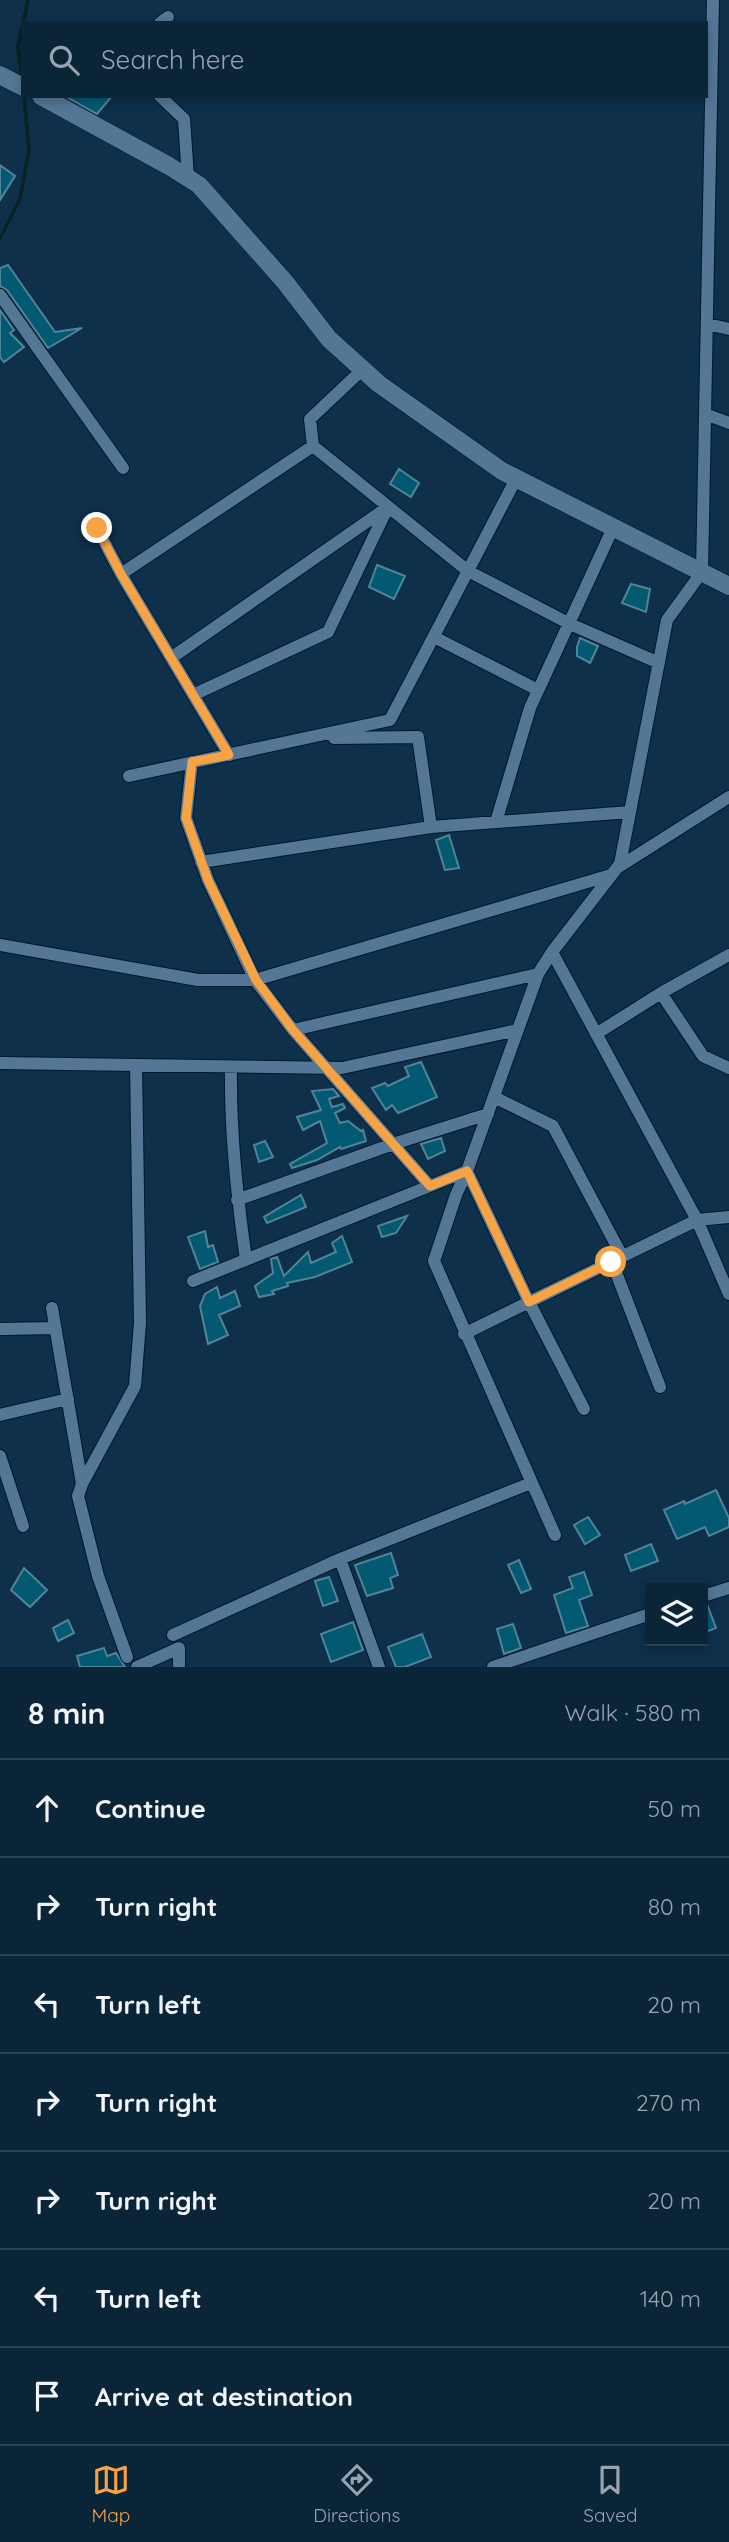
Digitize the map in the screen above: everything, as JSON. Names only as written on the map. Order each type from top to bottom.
[{"type":"main road","points":[[0,75],[21,86]]},
{"type":"main road","points":[[45,98],[199,185],[285,282],[329,339],[379,384],[435,424],[516,479],[729,586]]},
{"type":"street","points":[[555,1535],[434,1261],[538,974],[620,864],[667,620],[702,572],[710,31],[713,0]]},
{"type":"street","points":[[162,98],[184,118],[188,178]]},
{"type":"street","points":[[0,295],[124,468]]},
{"type":"street","points":[[707,324],[729,329]]},
{"type":"street","points":[[363,369],[310,419],[313,446],[468,571],[569,623],[659,663]]},
{"type":"street","points":[[705,414],[729,423]]},
{"type":"street","points":[[121,574],[313,446]]},
{"type":"street","points":[[129,776],[390,720],[516,479]]},
{"type":"street","points":[[171,658],[388,507]]},
{"type":"street","points":[[193,695],[328,632],[388,507]]},
{"type":"street","points":[[97,528],[121,574],[229,755]]},
{"type":"street","points":[[496,822],[530,708],[613,528]]},
{"type":"street","points":[[434,636],[538,690]]},
{"type":"street","points":[[303,739],[418,737],[431,827]]},
{"type":"street","points":[[192,762],[186,818],[201,863],[256,980],[293,1030],[430,1186]]},
{"type":"street","points":[[0,945],[198,979],[256,980],[614,872],[729,797]]},
{"type":"street","points":[[201,863],[431,827],[630,812]]},
{"type":"street","points":[[552,952],[697,1220],[729,1294]]},
{"type":"street","points":[[596,1034],[661,993],[729,956]]},
{"type":"street","points":[[293,1030],[538,974]]},
{"type":"street","points":[[661,993],[704,1056],[729,1068]]},
{"type":"street","points":[[0,1063],[342,1069],[518,1030]]},
{"type":"street","points":[[136,1065],[141,1323],[135,1386],[78,1496],[98,1576],[132,1662],[178,1647],[179,1667]]},
{"type":"street","points":[[231,1067],[230,1105],[237,1200],[246,1259]]},
{"type":"street","points":[[494,1097],[553,1126],[617,1259],[660,1387]]},
{"type":"street","points":[[237,1200],[393,1144],[488,1114]]},
{"type":"street","points":[[193,1281],[467,1171]]},
{"type":"street","points":[[467,1171],[529,1302],[584,1409]]},
{"type":"street","points":[[464,1334],[697,1220],[729,1217]]},
{"type":"street","points":[[52,1308],[82,1484]]},
{"type":"street","points":[[0,1329],[55,1328]]},
{"type":"street","points":[[0,1415],[68,1399]]},
{"type":"street","points":[[0,1456],[23,1526]]},
{"type":"street","points":[[173,1635],[340,1559],[531,1483]]},
{"type":"street","points":[[340,1559],[379,1667]]},
{"type":"street","points":[[708,1594],[729,1588]]},
{"type":"street","points":[[492,1667],[645,1616]]},
{"type":"building","points":[[69,98],[110,98],[97,114]]},
{"type":"building","points":[[0,165],[15,176],[0,200]]},
{"type":"building","points":[[8,265],[55,332],[82,328],[48,348],[7,290],[0,286],[0,268]]},
{"type":"building","points":[[0,310],[14,330],[10,333],[24,347],[4,362],[0,357]]},
{"type":"building","points":[[399,469],[419,483],[411,497],[390,484]]},
{"type":"building","points":[[377,565],[405,576],[394,599],[369,587]]},
{"type":"building","points":[[631,584],[650,589],[646,612],[622,603]]},
{"type":"building","points":[[580,638],[598,646],[590,663],[577,656]]},
{"type":"building","points":[[449,835],[459,868],[445,870],[436,840]]},
{"type":"building","points":[[421,1062],[437,1097],[398,1113],[392,1105],[386,1110],[372,1088],[385,1083],[388,1086],[409,1076],[405,1067]]},
{"type":"building","points":[[333,1089],[339,1096],[329,1099],[332,1107],[343,1104],[345,1108],[335,1113],[340,1123],[348,1121],[363,1130],[366,1141],[341,1149],[340,1147],[317,1160],[292,1168],[290,1164],[327,1143],[320,1121],[303,1130],[297,1117],[321,1110],[312,1091]]},
{"type":"building","points":[[441,1138],[445,1151],[428,1159],[421,1144]]},
{"type":"building","points":[[265,1141],[273,1157],[259,1162],[254,1145]]},
{"type":"building","points":[[301,1195],[306,1207],[267,1223],[264,1217]]},
{"type":"building","points":[[407,1216],[396,1233],[382,1237],[378,1226]]},
{"type":"building","points":[[205,1231],[208,1247],[213,1245],[218,1262],[200,1269],[188,1237]]},
{"type":"building","points":[[342,1236],[352,1262],[315,1277],[287,1283],[288,1286],[272,1291],[274,1294],[259,1297],[255,1286],[273,1273],[271,1259],[277,1257],[284,1276],[308,1252],[311,1263],[336,1252],[332,1243]]},
{"type":"building","points":[[217,1287],[220,1298],[235,1291],[240,1306],[219,1315],[228,1335],[208,1344],[200,1306],[205,1294]]},
{"type":"building","points":[[716,1490],[729,1518],[729,1527],[709,1536],[705,1527],[677,1539],[664,1510]]},
{"type":"building","points":[[588,1517],[600,1535],[585,1544],[574,1525]]},
{"type":"building","points":[[651,1544],[658,1561],[631,1571],[625,1555]]},
{"type":"building","points":[[391,1553],[398,1575],[390,1578],[393,1588],[367,1596],[355,1565]]},
{"type":"building","points":[[519,1560],[531,1589],[521,1593],[508,1565]]},
{"type":"building","points":[[24,1568],[47,1590],[30,1607],[11,1590]]},
{"type":"building","points":[[584,1572],[592,1595],[579,1600],[588,1626],[566,1633],[554,1595],[573,1588],[569,1577]]},
{"type":"building","points":[[329,1577],[338,1601],[323,1606],[315,1581]]},
{"type":"building","points":[[708,1607],[716,1628],[708,1631]]},
{"type":"building","points":[[68,1620],[74,1633],[58,1641],[53,1628]]},
{"type":"building","points":[[353,1622],[363,1650],[331,1662],[321,1634]]},
{"type":"building","points":[[513,1624],[521,1648],[504,1654],[497,1629]]},
{"type":"building","points":[[422,1634],[431,1657],[405,1667],[396,1667],[388,1647]]},
{"type":"building","points":[[104,1648],[107,1656],[116,1653],[125,1667],[80,1667],[77,1656]]},
{"type":"waterway","points":[[24,21],[28,0]]},
{"type":"waterway","points":[[21,33],[18,47],[21,71]]},
{"type":"waterway","points":[[0,238],[20,199],[29,150],[24,98]]},
{"type":"route","points":[[97,528],[121,574],[229,755],[192,762],[186,818],[208,880],[256,980],[293,1030],[430,1186],[467,1171],[529,1302],[611,1262]]}]
